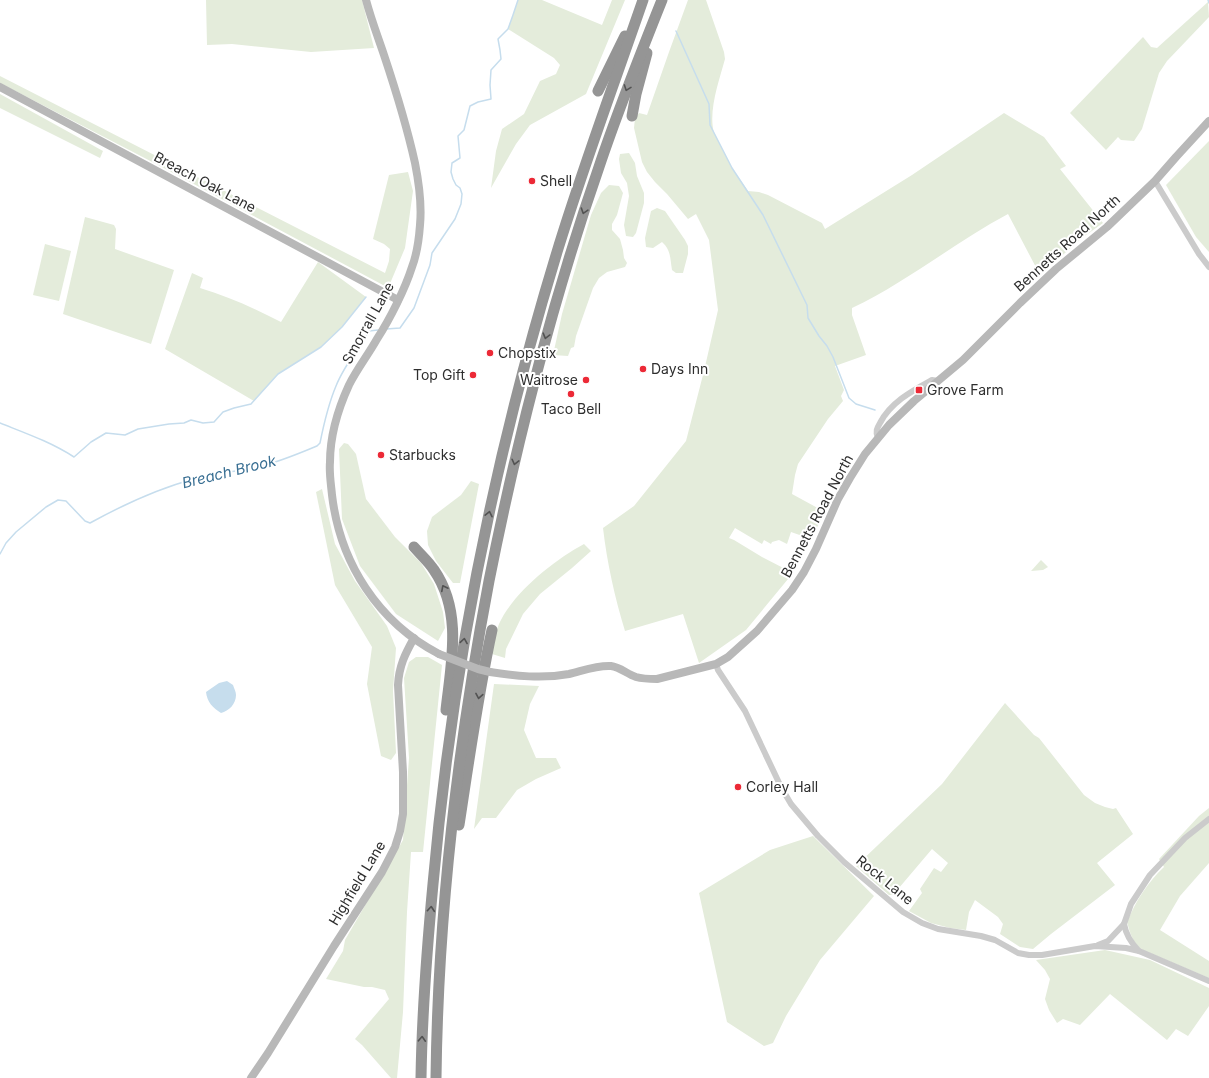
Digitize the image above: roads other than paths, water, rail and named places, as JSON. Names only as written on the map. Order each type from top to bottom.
[{"type":"highway","points":[[598,91],[643,0]]},
{"type":"highway","points":[[422,1078],[422,1045],[430,919],[439,821],[450,732],[465,634],[487,522],[503,449],[521,379],[559,247],[585,166],[643,0]]},
{"type":"highway","points":[[632,116],[636,94],[661,1]]},
{"type":"highway","points":[[436,1078],[438,1003],[447,868],[463,732],[480,631],[504,507],[534,381],[555,303],[601,160],[661,1]]},
{"type":"highway","points":[[414,547],[434,570],[447,595],[453,624],[453,644],[443,745],[439,821]]},
{"type":"highway","points":[[438,1003],[458,831],[470,748],[484,665],[492,630]]},
{"type":"street","name":"Smorrall Lane","points":[[366,0],[400,103],[412,146],[420,194],[421,222],[413,267],[385,325],[348,386],[337,415],[332,439],[330,463],[334,512],[342,544],[361,582],[373,599],[385,613],[414,638]]},
{"type":"street","name":"Breach Oak Lane","points":[[0,87],[398,300]]},
{"type":"street","name":"Bennetts Road North","points":[[414,638],[439,654],[478,669],[515,676],[534,677],[568,674],[610,666],[636,677],[657,679],[716,664],[728,657],[752,636],[792,590],[810,560],[838,499],[850,478],[878,438],[899,414],[963,360],[1067,259],[1107,227],[1155,181],[1209,121]]},
{"type":"street","points":[[1155,181],[1198,254],[1209,267]]},
{"type":"street","name":"Highfield Lane","points":[[250,1078],[268,1053],[382,872],[395,848],[403,814],[403,772],[398,674],[402,660],[414,638]]},
{"type":"street","name":"Rock Lane","points":[[716,664],[718,670],[745,711],[780,787],[790,804],[818,836],[844,862],[903,912],[922,923],[938,929],[981,936],[995,940],[1018,953],[1042,955],[1095,946],[1126,948],[1139,951],[1209,981]]},
{"type":"street","points":[[1095,946],[1108,940],[1117,933],[1124,924],[1131,904],[1150,875],[1185,838],[1209,819]]},
{"type":"street","points":[[1124,924],[1125,930],[1131,942],[1139,951]]},
{"type":"water","points":[[227,681],[233,685],[236,698],[232,707],[221,713],[211,704],[206,692],[219,683]]},
{"type":"waterway","name":"Breach Brook","points":[[386,329],[400,328],[414,308],[430,265],[432,253],[455,219],[461,204],[462,194],[460,188],[456,185],[451,172],[452,163],[460,158],[458,136],[464,130],[470,106],[478,102],[491,99],[491,70],[501,59],[498,39],[508,29],[518,0]]},
{"type":"waterway","points":[[676,31],[709,104],[710,125],[732,168],[763,215],[807,305],[808,318],[833,357],[849,398],[856,404],[875,410]]},
{"type":"waterway","points":[[0,423],[47,442],[74,457],[91,442],[106,433],[125,435],[138,429],[184,423],[191,420],[203,423],[214,422],[223,412],[251,404],[278,374],[321,347],[342,327],[366,297]]},
{"type":"waterway","name":"Breach Brook","points":[[0,554],[6,543],[16,532],[46,507],[58,500],[66,501],[85,521],[90,523],[115,510],[168,487],[209,475],[265,465],[317,446],[320,443],[331,400],[343,372],[369,331],[378,330]]},
{"type":"place","name":"Shell","points":[[532,181]]},
{"type":"place","name":"Chopstix","points":[[490,353]]},
{"type":"place","name":"Days Inn","points":[[643,369]]},
{"type":"place","name":"Top Gift","points":[[473,375]]},
{"type":"place","name":"Waitrose","points":[[586,380]]},
{"type":"place","name":"Grove Farm","points":[[919,390]]},
{"type":"place","name":"Taco Bell","points":[[571,394]]},
{"type":"place","name":"Starbucks","points":[[381,455]]},
{"type":"place","name":"Corley Hall","points":[[738,787]]}]
